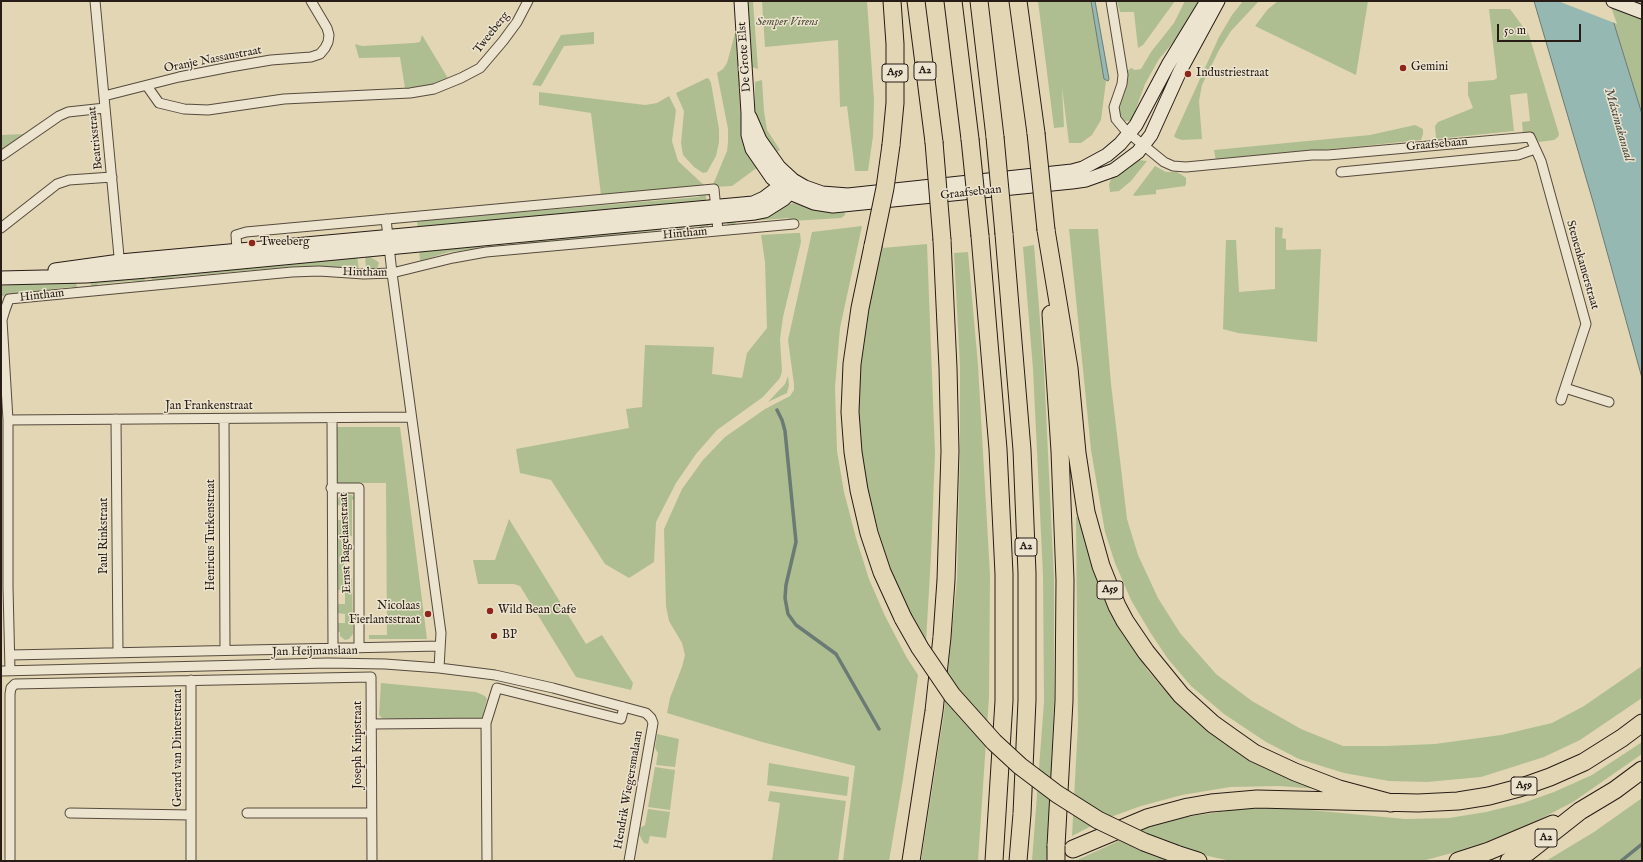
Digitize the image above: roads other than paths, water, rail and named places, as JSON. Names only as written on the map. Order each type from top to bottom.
[{"type":"highway","name":"A59","points":[[892,1],[895,44],[895,103],[891,145],[885,188],[860,308],[854,350],[850,412],[853,452],[859,490],[869,533],[882,572],[903,618],[920,648],[952,695],[966,713],[1020,766],[1057,794],[1098,820],[1144,842],[1198,861]]},
{"type":"highway","name":"A2","points":[[911,861],[934,711],[942,637],[946,580],[950,451],[942,240],[934,142],[916,1]]},
{"type":"highway","name":"A2","points":[[953,1],[980,236],[998,449],[1004,574],[1004,701],[994,861]]},
{"type":"highway","name":"A2","points":[[979,1],[995,137],[1021,435],[1027,573],[1027,700],[1022,814],[1018,861]]},
{"type":"highway","points":[[1018,1],[1036,133],[1046,230],[1060,451],[1065,580],[1064,701],[1056,854]]},
{"type":"highway","name":"A59","points":[[1046,230],[1069,368],[1077,453],[1086,512],[1101,566],[1117,606],[1126,621],[1146,652],[1181,695],[1213,724],[1254,753],[1295,772],[1339,789],[1391,803]]},
{"type":"highway","name":"A59","points":[[1073,850],[1147,818],[1188,807],[1211,803],[1256,799],[1418,803],[1489,796],[1519,788],[1550,777],[1584,762],[1622,738],[1642,723]]},
{"type":"highway","points":[[1458,861],[1489,852],[1580,811],[1615,790],[1642,770]]},
{"type":"highway","name":"A2","points":[[1509,861],[1528,852],[1580,811]]},
{"type":"main road","name":"De Grote Elst","points":[[742,1],[748,135],[752,149],[764,169],[785,190]]},
{"type":"main road","name":"Graafsebaan","points":[[793,180],[805,188],[813,191],[848,195],[1072,171],[1083,168],[1107,155],[1130,134],[1142,116],[1168,66],[1207,1]]},
{"type":"main road","name":"Graafsebaan","points":[[785,190],[814,203],[833,206],[1072,182],[1086,180],[1114,170],[1131,158],[1143,145],[1157,124],[1180,72],[1218,1]]},
{"type":"main road","points":[[1613,1],[1642,12]]},
{"type":"main road","name":"De Grote Elst","points":[[748,113],[760,140],[774,161],[793,180]]},
{"type":"main road","points":[[785,190],[793,180]]},
{"type":"main road","name":"Hintham","points":[[120,267],[716,212],[765,211],[778,203],[785,190]]},
{"type":"main road","name":"Hintham","points":[[4,278],[86,276],[120,267],[237,250],[389,242]]},
{"type":"street","name":"Beatrixstraat","points":[[95,1],[120,267]]},
{"type":"street","name":"Oranje Nassaustraat","points":[[104,96],[179,77],[230,67],[271,60],[311,57],[320,54],[328,42],[327,28],[311,1]]},
{"type":"street","name":"Tweeberg","points":[[147,86],[158,103],[184,109],[208,110],[284,98],[410,93],[434,89],[461,78],[480,68],[512,29],[528,1]]},
{"type":"street","points":[[1111,1],[1123,74],[1122,84],[1114,111],[1116,119],[1130,134]]},
{"type":"street","points":[[1,156],[68,112],[105,108]]},
{"type":"street","name":"Graafsebaan","points":[[1130,134],[1164,162],[1173,166],[1186,167],[1519,138],[1530,138],[1535,149],[1518,155],[1341,172]]},
{"type":"street","name":"Stenenkamerstraat","points":[[1535,149],[1541,161],[1586,324],[1561,400]]},
{"type":"street","points":[[1,228],[57,184],[69,180],[112,178]]},
{"type":"street","name":"Hintham","points":[[237,250],[236,235],[246,232],[714,189],[718,231]]},
{"type":"street","points":[[386,219],[411,417],[441,633],[439,668]]},
{"type":"street","name":"Hintham","points":[[8,420],[2,320],[9,299],[292,272],[319,271],[364,274],[392,273],[453,258],[486,252],[794,224]]},
{"type":"street","points":[[1565,388],[1609,402]]},
{"type":"street","name":"Jan Frankenstraat","points":[[8,420],[411,417]]},
{"type":"street","name":"Ernst Bagelaarstraat","points":[[332,418],[331,488],[333,647]]},
{"type":"street","name":"Paul Rinkstraat","points":[[116,419],[118,652]]},
{"type":"street","name":"Henricus Turkenstraat","points":[[224,419],[225,650]]},
{"type":"street","points":[[6,671],[10,655],[5,587],[4,434],[8,420]]},
{"type":"street","name":"Ernst Bagelaarstraat","points":[[331,488],[359,488],[359,647]]},
{"type":"street","name":"Jan Heijmanslaan","points":[[10,655],[333,647],[440,646]]},
{"type":"street","name":"Jan Heijmanslaan","points":[[6,671],[328,663],[385,664],[439,668],[495,675],[553,688],[646,712],[653,723]]},
{"type":"street","name":"Joseph Knipstraat","points":[[191,680],[371,677],[372,861]]},
{"type":"street","points":[[10,861],[6,777],[10,694],[11,688],[15,684],[191,680]]},
{"type":"street","name":"Gerard van Dinterstraat","points":[[191,680],[192,861]]},
{"type":"street","points":[[487,861],[486,723],[497,688],[621,719],[624,707]]},
{"type":"street","points":[[371,724],[486,723]]},
{"type":"street","name":"Hendrik Wiegersmalaan","points":[[629,861],[653,723]]},
{"type":"street","name":"Gerard van Dinterstraat","points":[[70,813],[191,815]]},
{"type":"street","points":[[247,813],[371,813]]},
{"type":"water","points":[[1091,1],[1095,1],[1109,79],[1108,81],[1104,79]]},
{"type":"water","name":"Máximakanaal","points":[[1534,1],[1607,1],[1642,114],[1642,378],[1594,205]]},
{"type":"waterway","points":[[777,410],[785,431],[796,542],[786,585],[785,598],[788,614],[796,625],[836,654],[879,729]]},
{"type":"waterway","points":[[1621,861],[1642,844]]},
{"type":"place","name":"Gemini","points":[[1403,68]]},
{"type":"place","name":"Industriestraat","points":[[1188,74]]},
{"type":"place","name":"Tweeberg","points":[[252,243]]},
{"type":"place","name":"Wild Bean Cafe","points":[[490,611]]},
{"type":"place","name":"Nicolaas Fierlantsstraat","points":[[428,614]]},
{"type":"place","name":"BP","points":[[494,636]]},
{"type":"park label","name":"Semper Virens","points":[[787,23]]}]
